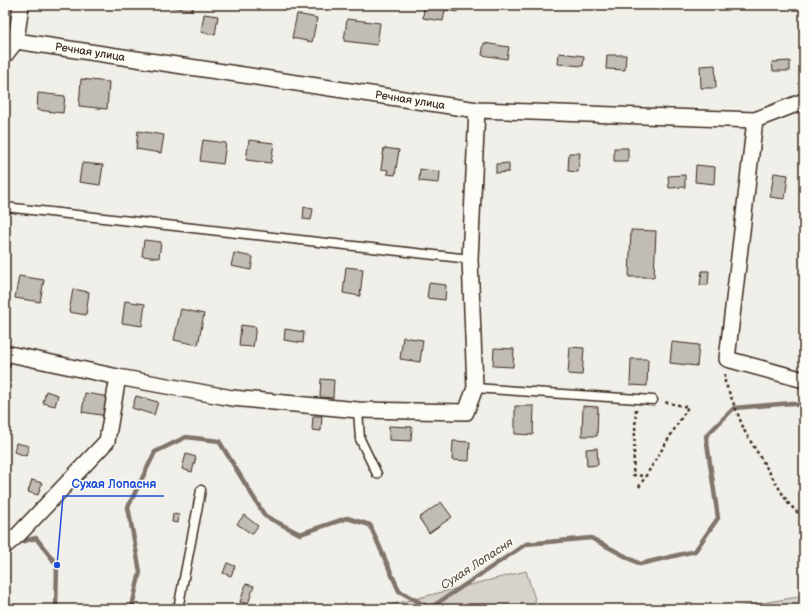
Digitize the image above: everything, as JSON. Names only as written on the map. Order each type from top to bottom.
[{"type":"street","points":[[5,55],[16,41],[21,5]]},
{"type":"street","name":"Речная улица","points":[[16,41],[477,110],[755,120],[804,101]]},
{"type":"street","points":[[6,357],[232,398],[358,410],[466,412],[475,388],[470,258],[477,110]]},
{"type":"street","points":[[755,120],[727,359],[804,380]]},
{"type":"street","points":[[5,546],[18,535],[107,441],[118,377]]},
{"type":"lane","points":[[5,208],[470,258]]},
{"type":"lane","points":[[475,388],[653,400]]},
{"type":"lane","points":[[358,410],[360,439],[377,474]]},
{"type":"lane","points":[[178,609],[201,490]]},
{"type":"path","points":[[803,5],[804,9]]},
{"type":"path","points":[[727,359],[724,382],[745,432],[788,503],[804,520]]},
{"type":"path","points":[[636,399],[633,475],[646,476]]},
{"type":"path","points":[[639,487],[688,407],[653,400]]},
{"type":"shaded area","points":[[526,571],[538,609],[374,609]]},
{"type":"shaded area","points":[[804,596],[804,609],[726,609]]},
{"type":"building","points":[[168,5],[194,5],[193,10],[168,7]]},
{"type":"building","points":[[418,5],[458,5],[457,12],[445,10],[443,21],[423,18],[424,6]]},
{"type":"building","points":[[204,14],[218,16],[215,35],[201,32]]},
{"type":"building","points":[[297,14],[317,18],[312,42],[292,38]]},
{"type":"building","points":[[347,19],[380,23],[377,45],[344,41]]},
{"type":"building","points":[[484,43],[509,47],[507,59],[482,55]]},
{"type":"building","points":[[559,53],[584,56],[583,66],[558,64]]},
{"type":"building","points":[[607,55],[626,55],[625,70],[606,69]]},
{"type":"building","points":[[790,61],[790,71],[773,71],[772,62]]},
{"type":"building","points":[[715,65],[716,88],[701,88],[700,66]]},
{"type":"building","points":[[81,79],[109,82],[107,109],[79,106]]},
{"type":"building","points":[[38,93],[65,96],[63,113],[37,110]]},
{"type":"building","points":[[138,131],[164,135],[161,153],[136,149]]},
{"type":"building","points":[[203,140],[226,143],[223,164],[200,161]]},
{"type":"building","points":[[249,140],[274,143],[271,163],[246,160]]},
{"type":"building","points":[[384,148],[399,150],[395,175],[387,174],[388,170],[381,169]]},
{"type":"building","points":[[614,148],[628,148],[628,161],[614,161]]},
{"type":"building","points":[[569,153],[580,153],[578,172],[568,171]]},
{"type":"building","points":[[82,163],[103,165],[100,185],[79,182]]},
{"type":"building","points":[[509,163],[509,172],[496,173],[496,164]]},
{"type":"building","points":[[696,165],[715,167],[714,184],[695,182]]},
{"type":"building","points":[[420,169],[440,172],[439,183],[419,181]]},
{"type":"building","points":[[774,173],[788,175],[785,199],[770,197]]},
{"type":"building","points":[[685,175],[685,187],[669,188],[668,176]]},
{"type":"building","points":[[304,207],[313,209],[311,220],[303,219]]},
{"type":"building","points":[[631,230],[656,231],[654,277],[629,277]]},
{"type":"building","points":[[144,240],[161,242],[159,258],[142,256]]},
{"type":"building","points":[[234,253],[253,257],[251,270],[231,266]]},
{"type":"building","points":[[346,267],[363,269],[360,296],[343,293]]},
{"type":"building","points":[[702,271],[709,271],[708,285],[700,285]]},
{"type":"building","points":[[19,276],[44,280],[40,302],[15,298]]},
{"type":"building","points":[[429,283],[446,285],[445,300],[427,298]]},
{"type":"building","points":[[73,289],[89,292],[86,315],[69,312]]},
{"type":"building","points":[[125,301],[145,304],[142,326],[122,323]]},
{"type":"building","points":[[181,309],[204,314],[198,345],[174,340]]},
{"type":"building","points":[[241,325],[256,327],[253,347],[239,346]]},
{"type":"building","points":[[285,329],[304,332],[303,343],[284,340]]},
{"type":"building","points":[[403,337],[423,340],[420,362],[400,359]]},
{"type":"building","points":[[672,342],[699,345],[697,366],[670,363]]},
{"type":"building","points":[[570,347],[584,348],[582,375],[568,374]]},
{"type":"building","points":[[494,348],[514,349],[513,367],[493,366]]},
{"type":"building","points":[[631,359],[648,359],[647,386],[630,385]]},
{"type":"building","points":[[321,379],[334,380],[333,398],[320,397]]},
{"type":"building","points":[[46,391],[58,395],[55,406],[43,403]]},
{"type":"building","points":[[85,393],[110,397],[107,416],[82,412]]},
{"type":"building","points":[[136,396],[158,402],[154,415],[132,408]]},
{"type":"building","points":[[515,406],[534,406],[533,435],[515,434]]},
{"type":"building","points":[[583,406],[598,407],[597,436],[582,436]]},
{"type":"building","points":[[313,416],[322,416],[321,431],[312,430]]},
{"type":"building","points":[[389,426],[412,427],[411,441],[389,440]]},
{"type":"building","points":[[453,441],[470,442],[469,461],[452,460]]},
{"type":"building","points":[[16,443],[29,446],[26,456],[14,452]]},
{"type":"building","points":[[597,448],[598,465],[587,466],[586,449]]},
{"type":"building","points":[[186,454],[196,457],[192,472],[182,469]]},
{"type":"building","points":[[32,480],[42,483],[38,495],[28,492]]},
{"type":"building","points":[[441,502],[452,517],[429,533],[419,518]]},
{"type":"building","points":[[173,514],[179,515],[178,523],[172,522]]},
{"type":"building","points":[[244,515],[258,526],[252,534],[237,524]]},
{"type":"building","points":[[227,563],[235,566],[231,576],[223,573]]},
{"type":"building","points":[[246,584],[254,586],[248,604],[240,602]]},
{"type":"waterway","name":"Сухая Лопасня","points":[[128,609],[132,606],[140,572],[128,507],[155,452],[186,437],[219,441],[265,516],[300,534],[347,518],[370,525],[399,591],[430,608],[526,544],[591,538],[640,564],[695,551],[718,518],[706,436],[734,408],[792,403],[804,408]]},
{"type":"waterway","name":"Сухая Лопасня","points":[[16,543],[36,538],[57,565],[56,609]]},
{"type":"place","name":"Сухая Лопасня","points":[[57,565]]}]
